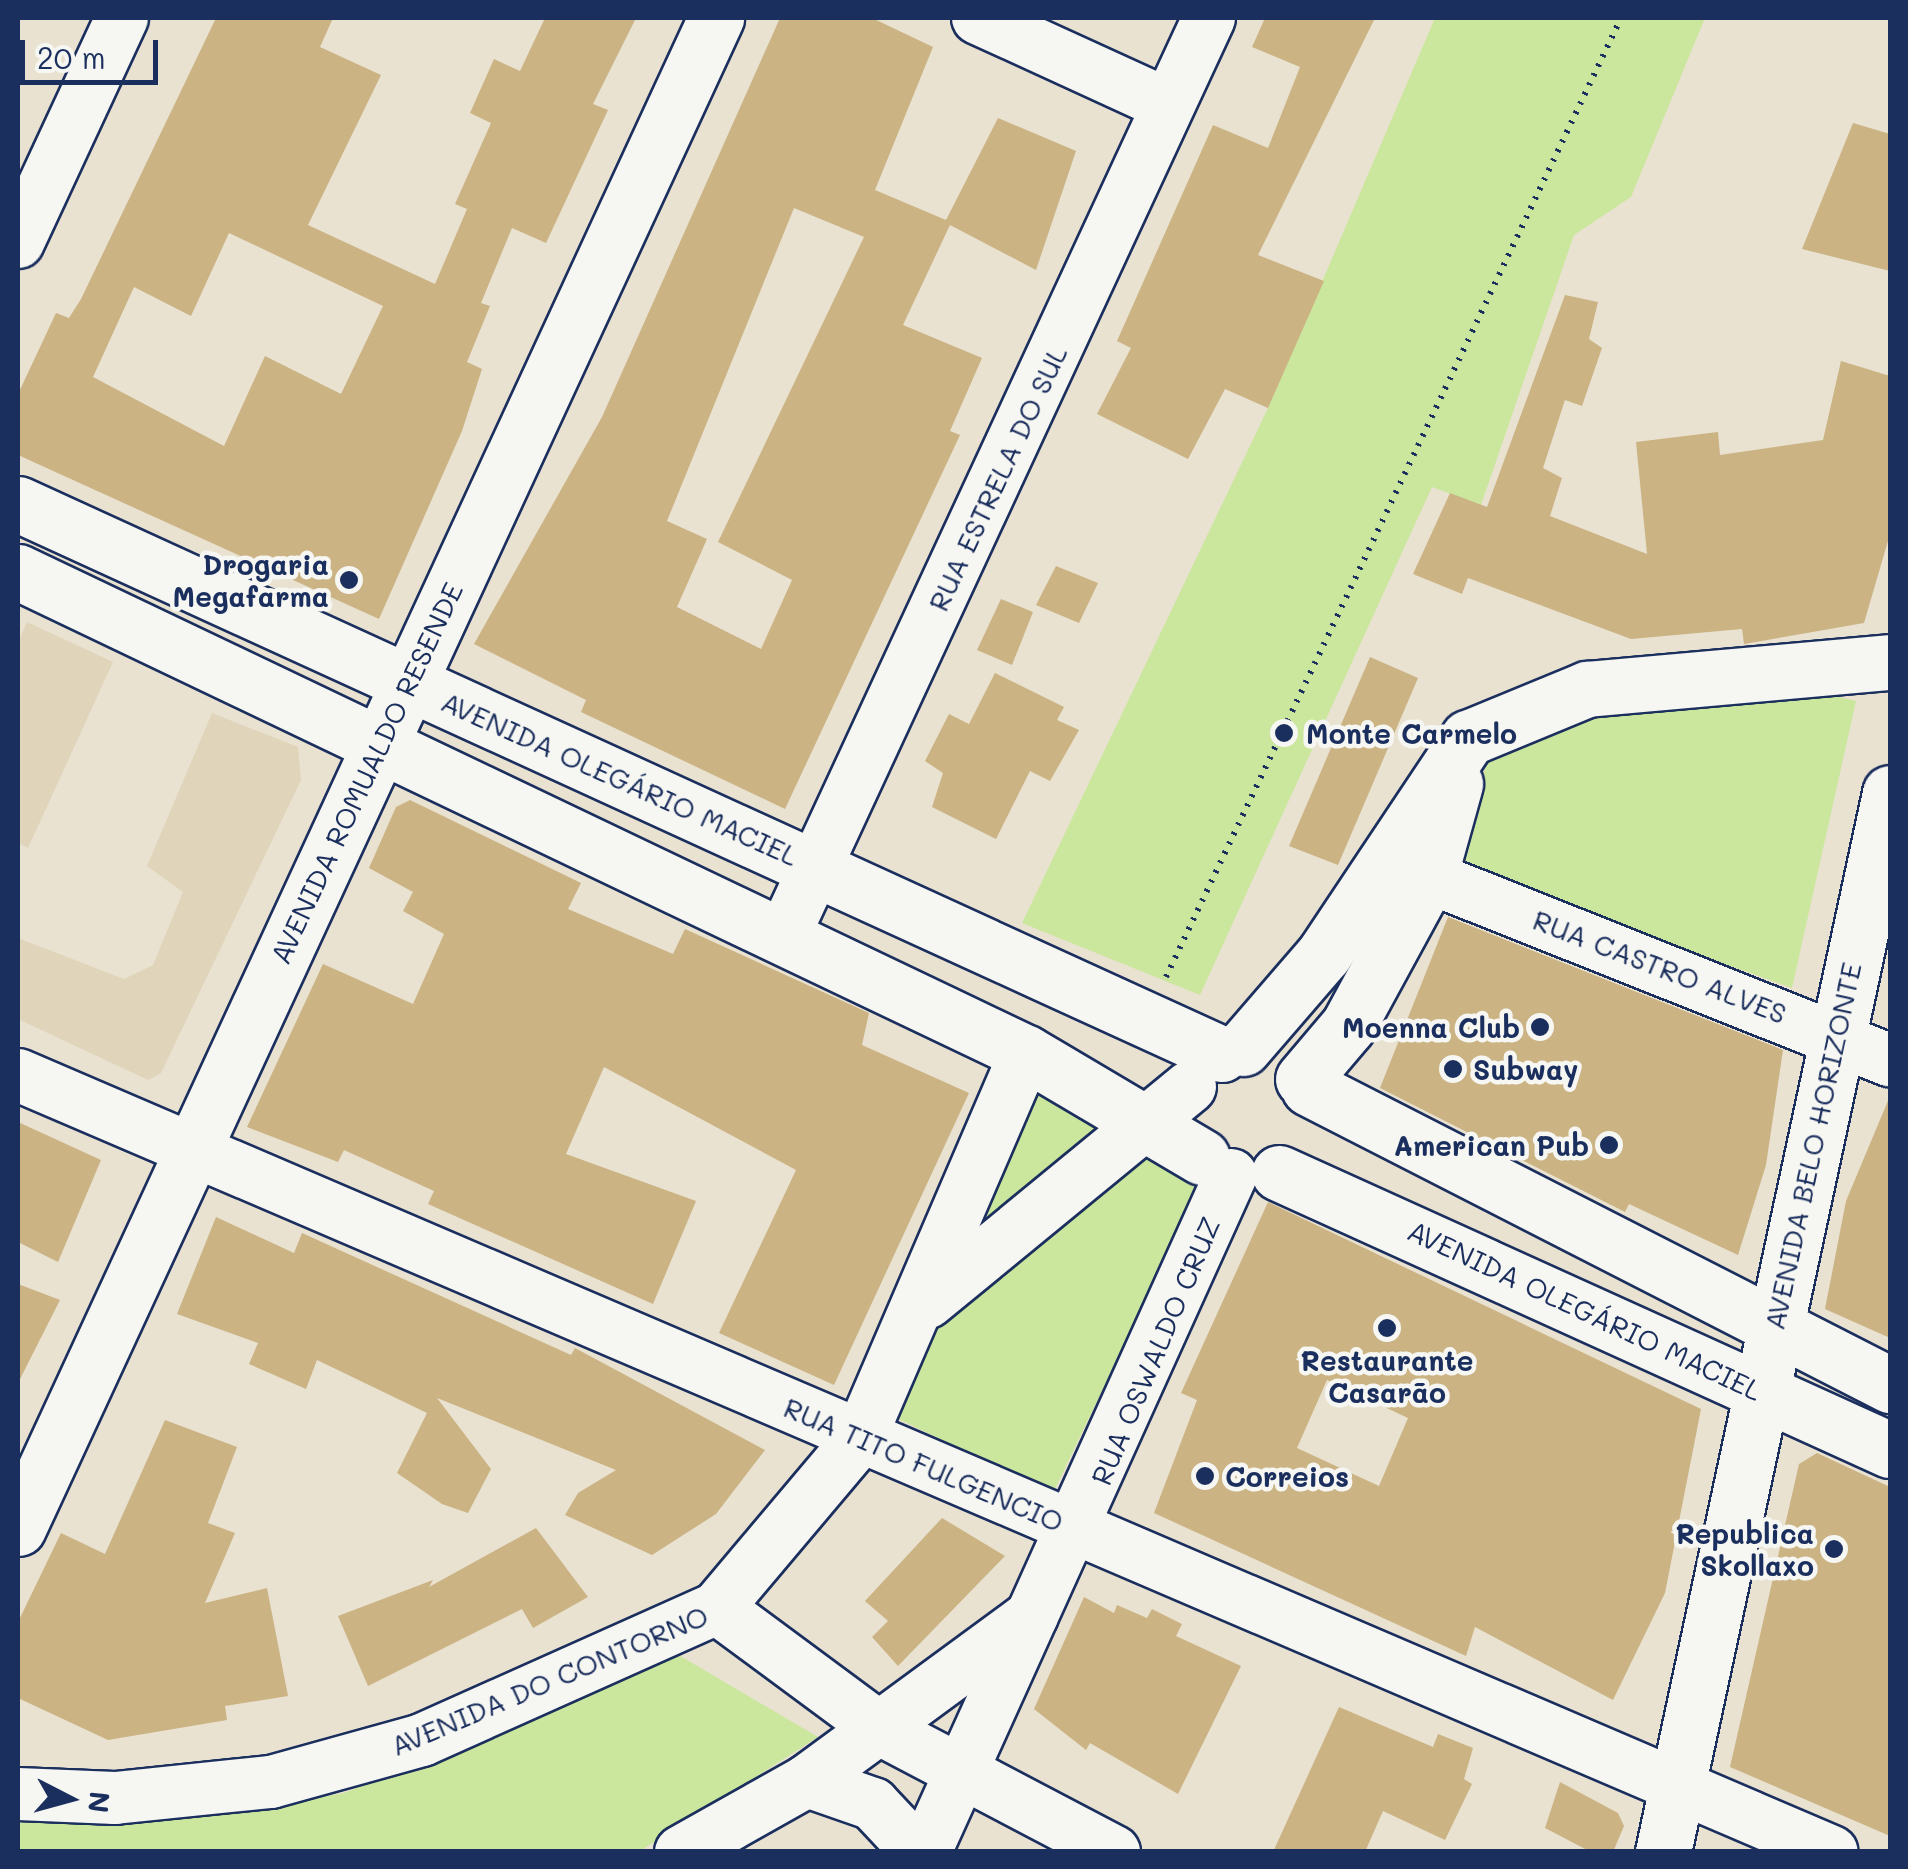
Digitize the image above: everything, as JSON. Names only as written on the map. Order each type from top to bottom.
[{"type":"main road","name":"AVENIDA ROMUALDO RESENDE","points":[[18,1528],[716,18]]},
{"type":"main road","name":"AVENIDA OLEGÁRIO MACIEL","points":[[18,504],[819,866],[1218,1063]]},
{"type":"main road","name":"AVENIDA OLEGÁRIO MACIEL","points":[[18,572],[381,740],[1026,1053],[1237,1168],[1759,1390],[1890,1450]]},
{"type":"main road","points":[[1468,738],[1428,877],[1348,1026],[1306,1083],[1308,1136],[1237,1168],[1186,1124],[1218,1063],[1324,954],[1468,738],[1587,689],[1890,662]]},
{"type":"main road","name":"AVENIDA BELO HORIZONTE","points":[[1664,1852],[1759,1390],[1890,793]]},
{"type":"main road","points":[[1218,1063],[1271,1052],[1306,1083],[1772,1331],[1890,1385]]},
{"type":"street","points":[[18,242],[122,18]]},
{"type":"street","points":[[978,18],[1168,105]]},
{"type":"street","name":"RUA ESTRELA DO SUL","points":[[783,937],[1209,18]]},
{"type":"street","name":"RUA CASTRO ALVES","points":[[1428,877],[1836,1035],[1890,1060]]},
{"type":"street","name":"AVENIDA DO CONTORNO","points":[[18,1794],[115,1798],[271,1782],[422,1740],[717,1608],[860,1438],[923,1306],[1026,1053]]},
{"type":"street","name":"AVENIDA DO CONTORNO","points":[[923,1306],[1218,1063]]},
{"type":"street","name":"RUA TITO FULGENCIO","points":[[18,1075],[860,1438],[1678,1778],[1832,1852]]},
{"type":"street","name":"RUA OSWALDO CRUZ","points":[[921,1852],[1042,1609],[1237,1168]]},
{"type":"street","points":[[717,1608],[882,1730],[963,1768],[1114,1852]]},
{"type":"street","points":[[681,1852],[806,1781],[882,1730],[1042,1609]]},
{"type":"street","points":[[806,1781],[873,1804],[921,1852]]},
{"type":"path","points":[[1144,1024],[1622,18]]},
{"type":"shaded area","points":[[27,622],[113,662],[28,848],[18,843],[18,643]]},
{"type":"shaded area","points":[[212,713],[298,747],[301,780],[161,1073],[148,1080],[18,1019],[18,938],[124,979],[153,965],[183,892],[147,866]]},
{"type":"green space","points":[[1435,18],[1705,18],[1631,197],[1574,235],[1481,505],[1432,487],[1200,995],[1022,923],[1268,408]]},
{"type":"green space","points":[[1818,692],[1856,701],[1792,988],[1454,867],[1490,754],[1579,718]]},
{"type":"green space","points":[[1031,1092],[1109,1127],[964,1249]]},
{"type":"green space","points":[[1140,1145],[1204,1178],[1053,1493],[888,1414],[934,1324]]},
{"type":"green space","points":[[665,1647],[818,1737],[640,1851],[18,1852],[18,1821],[246,1810],[344,1793],[482,1739]]},
{"type":"building","points":[[216,18],[333,18],[320,47],[381,75],[308,225],[435,284],[467,209],[455,204],[491,123],[470,113],[494,59],[520,71],[545,18],[636,18],[593,104],[608,110],[546,243],[512,228],[481,303],[490,306],[467,362],[482,369],[462,431],[379,619],[18,455],[18,394],[56,313],[69,318]],"holes":[[[229,233],[383,306],[341,394],[265,356],[224,446],[93,377],[134,287],[191,316]]]},
{"type":"building","points":[[780,18],[872,18],[933,47],[875,190],[946,220],[998,118],[1076,151],[1036,270],[950,225],[903,325],[982,358],[950,431],[960,435],[785,809],[581,712],[586,700],[474,644],[602,417]],"holes":[[[794,208],[864,237],[718,542],[792,580],[761,649],[677,607],[707,539],[667,521]]]},
{"type":"building","points":[[1265,18],[1375,18],[1258,255],[1324,281],[1268,408],[1225,389],[1188,459],[1097,414],[1131,348],[1117,341],[1213,125],[1268,148],[1300,67],[1252,47]]},
{"type":"building","points":[[1853,123],[1890,134],[1890,271],[1802,249]]},
{"type":"building","points":[[1565,295],[1598,302],[1589,339],[1602,348],[1582,406],[1565,400],[1543,468],[1562,478],[1550,516],[1647,554],[1636,442],[1718,432],[1720,455],[1823,440],[1841,361],[1890,376],[1890,534],[1864,623],[1744,644],[1742,629],[1631,639],[1468,578],[1462,594],[1413,574],[1450,493],[1487,507]]},
{"type":"building","points":[[1056,566],[1098,583],[1079,623],[1036,605]]},
{"type":"building","points":[[1001,599],[1033,612],[1012,665],[977,650]]},
{"type":"building","points":[[1370,657],[1418,678],[1338,865],[1289,846]]},
{"type":"building","points":[[995,673],[1064,707],[1057,720],[1079,730],[1050,781],[1030,771],[996,839],[932,807],[943,773],[925,761],[949,714],[969,724]]},
{"type":"building","points":[[410,800],[581,883],[568,909],[673,954],[685,929],[869,1013],[862,1045],[969,1093],[834,1385],[719,1333],[796,1170],[604,1067],[566,1154],[696,1201],[653,1304],[428,1204],[434,1191],[344,1150],[338,1162],[247,1127],[323,964],[413,1004],[444,934],[403,911],[413,892],[369,868],[396,807]]},
{"type":"building","points":[[1448,917],[1783,1050],[1766,1165],[1738,1255],[1629,1204],[1625,1212],[1380,1088]]},
{"type":"building","points":[[1890,1096],[1890,1338],[1825,1309],[1846,1201]]},
{"type":"building","points":[[18,1122],[101,1160],[58,1262],[18,1242]]},
{"type":"building","points":[[1268,1202],[1701,1409],[1665,1593],[1613,1700],[1475,1627],[1466,1656],[1154,1513],[1197,1400],[1181,1393]],"holes":[[[1327,1380],[1408,1418],[1379,1486],[1297,1448]]]},
{"type":"building","points":[[216,1217],[294,1253],[302,1233],[571,1355],[575,1348],[765,1450],[716,1514],[652,1555],[565,1515],[578,1493],[616,1470],[437,1398],[491,1469],[468,1513],[442,1504],[397,1473],[427,1413],[317,1360],[306,1389],[249,1364],[258,1343],[177,1314]]},
{"type":"building","points":[[18,1284],[60,1300],[18,1383]]},
{"type":"building","points":[[165,1420],[237,1447],[208,1523],[235,1533],[205,1603],[267,1588],[288,1696],[225,1706],[227,1720],[108,1740],[18,1698],[18,1622],[61,1533],[105,1554]]},
{"type":"building","points":[[1817,1453],[1890,1487],[1890,1836],[1730,1767],[1799,1464]]},
{"type":"building","points":[[942,1518],[1005,1556],[898,1666],[872,1637],[888,1621],[865,1601]]},
{"type":"building","points":[[536,1528],[588,1597],[533,1628],[522,1609],[368,1686],[338,1616],[433,1580],[429,1587]]},
{"type":"building","points":[[1084,1597],[1114,1613],[1117,1605],[1147,1618],[1152,1609],[1182,1624],[1176,1636],[1241,1666],[1178,1794],[1090,1743],[1086,1750],[1034,1709]]},
{"type":"building","points":[[1339,1707],[1433,1747],[1438,1734],[1473,1748],[1464,1779],[1472,1784],[1445,1840],[1383,1811],[1365,1852],[1273,1852]]},
{"type":"building","points":[[1560,1782],[1618,1813],[1624,1826],[1613,1852],[1591,1852],[1545,1828]]},
{"type":"place","name":"Drogaria Megafarma","points":[[349,580]]},
{"type":"place","name":"Monte Carmelo","points":[[1284,733]]},
{"type":"place","name":"Moenna Club","points":[[1540,1027]]},
{"type":"place","name":"Subway","points":[[1453,1069]]},
{"type":"place","name":"American Pub","points":[[1609,1145]]},
{"type":"place","name":"Restaurante Casarão","points":[[1387,1328]]},
{"type":"place","name":"Correios","points":[[1205,1476]]},
{"type":"place","name":"Republica Skollaxo","points":[[1834,1549]]}]
